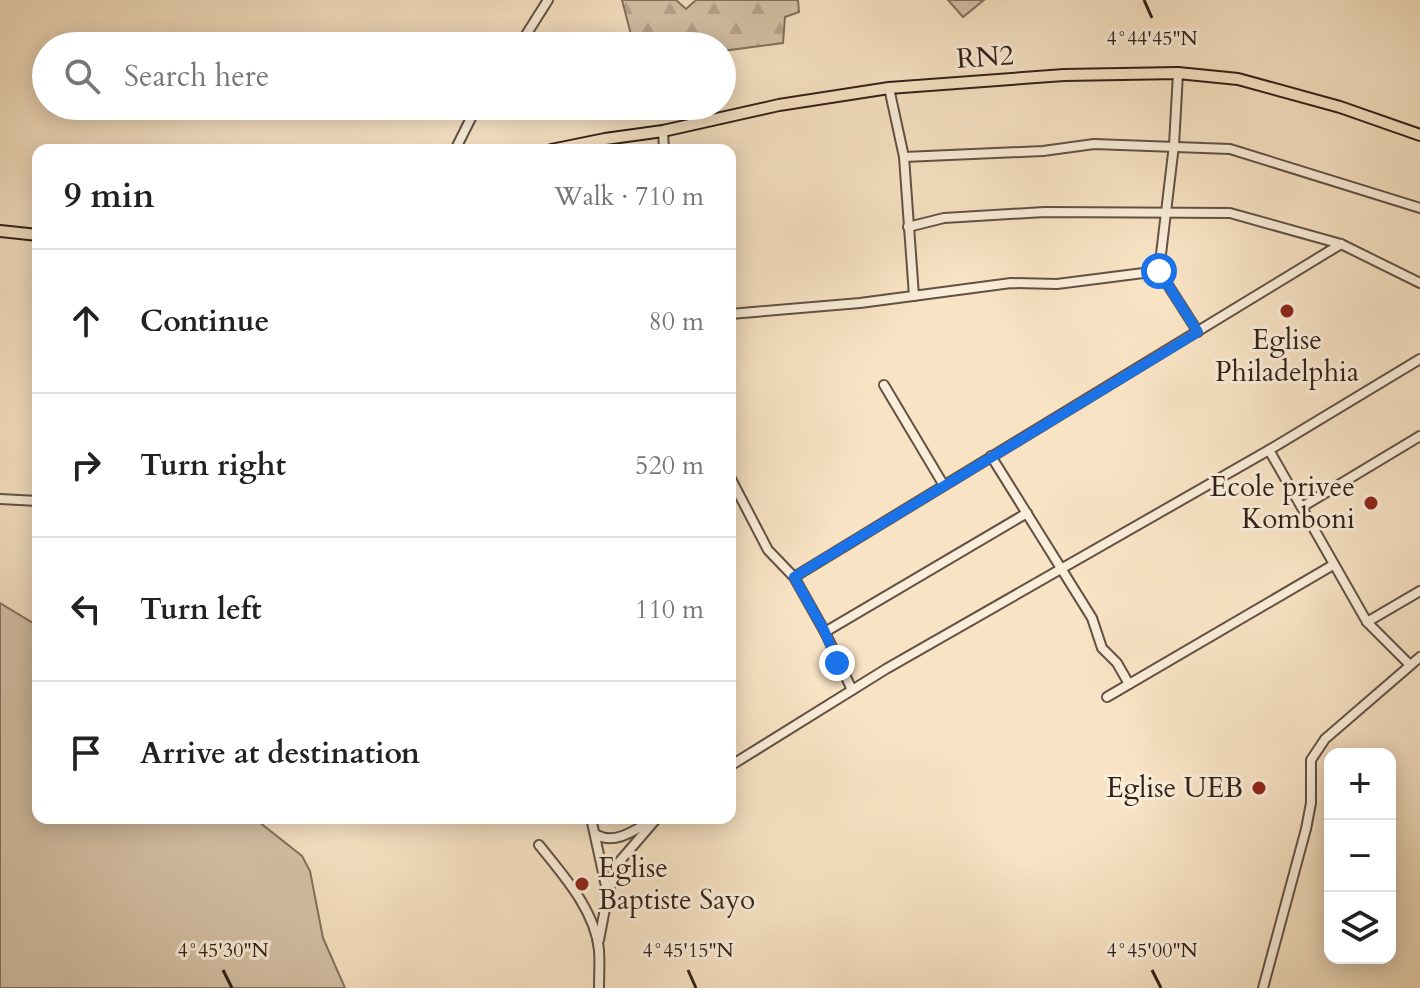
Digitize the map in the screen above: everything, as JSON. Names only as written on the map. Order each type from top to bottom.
[{"type":"main road","name":"RN2","points":[[736,115],[889,88],[1064,75],[1178,73],[1238,79],[1340,107],[1420,135]]},
{"type":"main road","name":"RN2","points":[[580,144],[712,120]]},
{"type":"main road","points":[[0,231],[32,234]]},
{"type":"street","points":[[528,32],[548,0]]},
{"type":"street","points":[[1178,73],[1174,145],[1159,271],[1198,332]]},
{"type":"street","points":[[889,88],[904,157],[914,296]]},
{"type":"street","points":[[458,144],[470,120]]},
{"type":"street","points":[[663,131],[664,144]]},
{"type":"street","points":[[904,157],[1043,151],[1094,144],[1230,149],[1420,208]]},
{"type":"street","points":[[908,227],[959,217],[1044,212],[1230,213],[1341,244],[1420,283]]},
{"type":"street","points":[[794,577],[1341,244]]},
{"type":"street","points":[[736,313],[1011,283],[1057,284],[1159,271]]},
{"type":"street","points":[[736,762],[852,690],[1269,450],[1420,359]]},
{"type":"street","points":[[884,385],[943,484]]},
{"type":"street","points":[[1302,507],[1420,436]]},
{"type":"street","points":[[1269,450],[1367,622],[1409,664]]},
{"type":"street","points":[[991,456],[1092,618],[1102,648],[1117,663],[1129,684]]},
{"type":"street","points":[[736,489],[768,550],[794,577],[825,632],[852,690]]},
{"type":"street","points":[[0,499],[32,501]]},
{"type":"street","points":[[825,632],[1027,513]]},
{"type":"street","points":[[1107,697],[1333,565]]},
{"type":"street","points":[[1367,622],[1420,591]]},
{"type":"street","points":[[1263,988],[1306,829],[1311,803],[1311,760],[1325,739],[1420,657]]},
{"type":"street","points":[[593,824],[608,893]]},
{"type":"street","points":[[597,835],[604,839],[623,836],[646,824]]},
{"type":"street","points":[[599,988],[599,946],[608,893],[620,861],[652,824]]},
{"type":"street","points":[[539,845],[567,879],[590,918],[599,946]]},
{"type":"green space","points":[[622,0],[676,0],[686,9],[696,0],[798,0],[799,12],[785,17],[783,43],[736,49],[736,32],[630,32]]},
{"type":"green space","points":[[948,0],[984,0],[963,17]]},
{"type":"green space","points":[[0,603],[32,622],[32,824],[262,824],[302,856],[310,871],[323,938],[345,988],[0,988]]},
{"type":"place","name":"Eglise Philadelphia","points":[[1287,311]]},
{"type":"place","name":"Ecole privee Komboni","points":[[1371,503]]},
{"type":"place","name":"Eglise UEB","points":[[1259,788]]},
{"type":"place","name":"Eglise Baptiste Sayo","points":[[582,884]]},
{"type":"route","points":[[837,663],[825,632],[794,577],[1198,332],[1159,271]]}]
